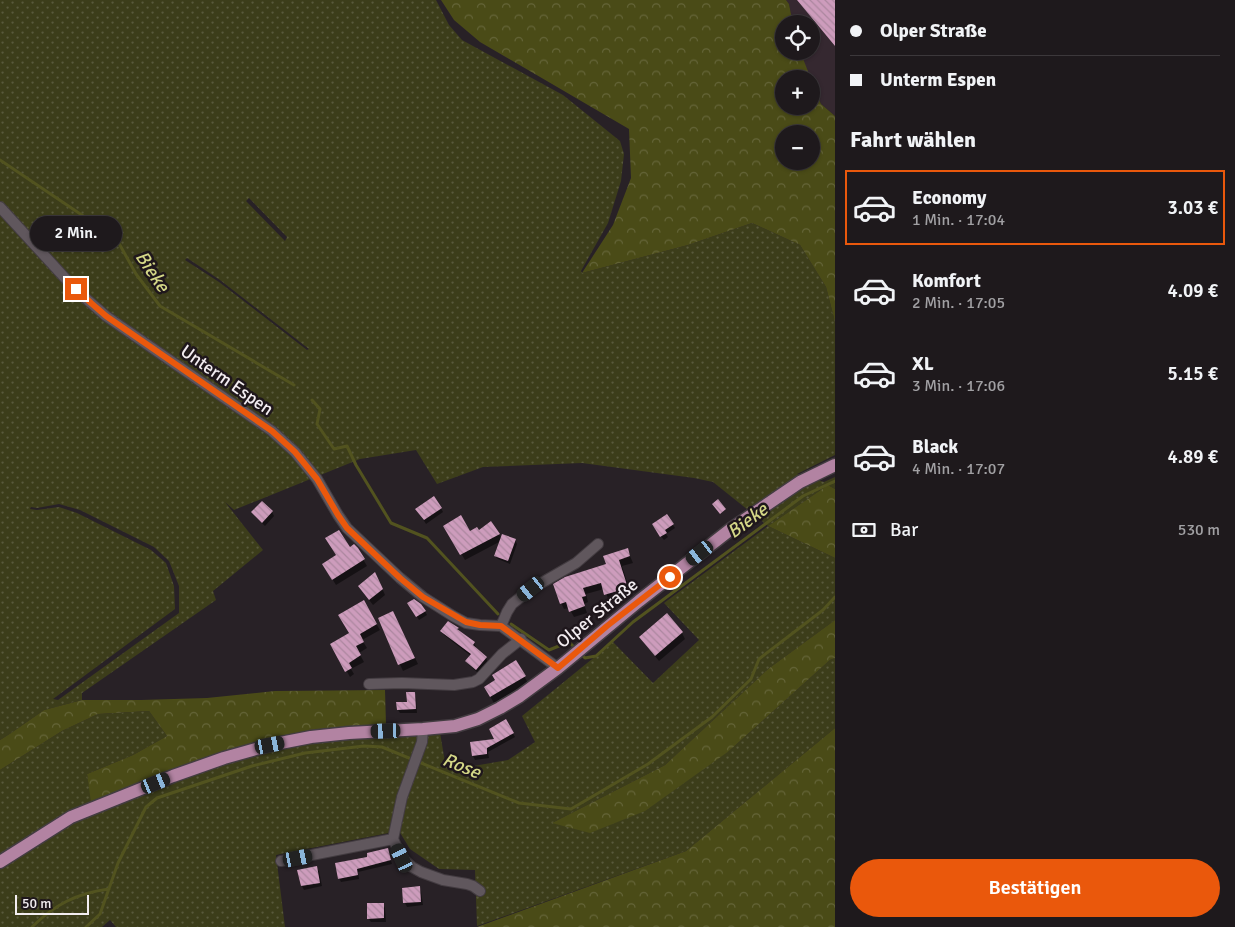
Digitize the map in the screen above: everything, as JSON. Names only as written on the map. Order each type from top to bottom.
[{"type":"main road","name":"Olper Straße","points":[[0,862],[71,818],[173,776],[224,758],[270,745],[311,737],[455,726],[478,719],[520,696],[558,668],[638,601],[732,529],[800,482],[835,465]]},
{"type":"street","name":"Unterm Espen","points":[[0,207],[76,289],[106,316],[272,431],[295,452],[317,479],[347,528],[400,578],[423,597],[466,622],[501,626]]},
{"type":"street","points":[[558,668],[501,626],[512,604],[531,589],[576,563],[598,544]]},
{"type":"street","points":[[369,684],[454,685],[473,682],[479,680],[502,654],[521,639]]},
{"type":"street","points":[[423,729],[420,750],[407,782],[392,839],[402,858],[412,867],[443,880],[461,882],[473,886],[480,891]]},
{"type":"street","points":[[281,861],[392,839]]},
{"type":"shaded area","points":[[0,0],[436,0],[449,25],[462,40],[563,95],[620,141],[624,154],[621,181],[608,223],[581,271],[582,273],[688,245],[752,223],[800,245],[826,287],[835,322],[835,455],[797,474],[824,482],[835,477],[835,489],[828,485],[768,526],[713,482],[582,463],[483,467],[437,484],[416,450],[360,459],[318,476],[304,454],[296,447],[108,315],[78,288],[0,204]],"holes":[[[249,198],[287,237],[285,241],[246,201]],[[187,258],[220,280],[309,349],[307,350],[219,282],[185,260]]]},
{"type":"shaded area","points":[[786,0],[835,0],[835,116],[820,102],[820,70],[807,70],[803,60],[820,60],[820,15],[791,15],[789,4]]},
{"type":"shaded area","points":[[0,210],[72,291],[298,456],[313,478],[234,510],[225,502],[263,550],[213,591],[216,600],[82,693],[82,700],[44,710],[0,740]],"holes":[[[59,504],[80,510],[154,547],[169,561],[179,586],[179,613],[58,700],[53,699],[175,609],[174,586],[166,563],[151,550],[77,513],[59,507],[30,509],[31,507],[37,508]]]},
{"type":"shaded area","points":[[768,526],[835,558],[835,620],[768,669],[665,765],[552,823],[729,751],[830,660],[835,658],[835,728],[686,851],[477,926],[475,870],[439,869],[410,849],[399,831],[276,855],[285,927],[116,927],[110,920],[102,927],[0,927],[0,770],[62,731],[98,714],[149,711],[167,736],[133,755],[87,774],[92,802],[208,757],[266,740],[386,725],[438,721],[445,762],[462,768],[508,760],[535,742],[522,716],[613,642],[653,683],[699,640],[664,603]]},
{"type":"green space","points":[[441,0],[786,0],[789,4],[791,15],[775,15],[775,60],[804,60],[807,70],[775,70],[775,115],[820,115],[820,102],[835,116],[835,322],[826,287],[800,245],[752,223],[688,245],[582,273],[613,225],[631,178],[629,129],[480,42],[454,20]]},
{"type":"green space","points":[[828,485],[835,489],[835,558],[768,526]]},
{"type":"green space","points":[[835,620],[835,658],[830,660],[729,751],[645,811],[590,833],[552,823],[665,765],[768,669]]},
{"type":"green space","points":[[385,690],[386,725],[266,740],[208,757],[91,802],[87,774],[133,755],[167,736],[149,711],[98,714],[62,731],[0,770],[0,740],[44,710],[82,700],[207,698],[275,691]]},
{"type":"green space","points":[[835,728],[835,927],[477,927],[686,851]]},
{"type":"building","points":[[797,0],[835,0],[835,46],[820,28],[820,15],[809,15]]},
{"type":"building","points":[[434,496],[442,508],[424,520],[415,509]]},
{"type":"building","points":[[718,499],[726,509],[720,514],[712,504]]},
{"type":"building","points":[[262,501],[273,511],[262,523],[251,512]]},
{"type":"building","points":[[667,514],[674,524],[665,530],[667,533],[660,537],[652,524]]},
{"type":"building","points":[[461,515],[470,531],[477,527],[479,530],[491,521],[500,534],[460,555],[443,526]]},
{"type":"building","points":[[339,530],[350,547],[354,544],[365,559],[332,580],[322,564],[336,555],[325,538]]},
{"type":"building","points":[[502,534],[516,539],[508,561],[494,556]]},
{"type":"building","points":[[628,548],[630,556],[619,560],[628,588],[604,595],[601,583],[583,588],[586,596],[582,597],[585,606],[569,612],[566,602],[560,604],[553,584],[565,577],[606,564],[603,556]]},
{"type":"building","points":[[375,572],[383,589],[369,600],[358,586]]},
{"type":"building","points":[[414,599],[426,611],[416,617],[407,603]]},
{"type":"building","points":[[364,600],[377,624],[360,634],[364,642],[356,646],[361,655],[349,663],[352,668],[345,672],[330,644],[349,633],[338,615]]},
{"type":"building","points":[[393,611],[415,658],[398,665],[378,618]]},
{"type":"building","points":[[667,613],[683,632],[655,656],[639,637]]},
{"type":"building","points":[[448,621],[475,642],[473,645],[487,657],[476,670],[465,661],[471,654],[440,631]]},
{"type":"building","points":[[516,660],[526,676],[490,697],[484,687],[495,680],[492,675]]},
{"type":"building","points":[[406,692],[415,692],[416,709],[397,710],[396,702],[407,702]]},
{"type":"building","points":[[506,719],[514,733],[487,748],[487,754],[472,756],[470,742],[494,739],[489,729]]},
{"type":"building","points":[[388,848],[391,860],[357,869],[358,875],[338,879],[335,863],[367,857],[367,853]]},
{"type":"building","points":[[317,866],[320,883],[301,886],[297,870]]},
{"type":"building","points":[[420,886],[421,902],[403,903],[402,888]]},
{"type":"building","points":[[367,903],[384,903],[384,918],[367,919]]},
{"type":"waterway","name":"Bieke","points":[[0,160],[116,238],[136,274],[160,306],[294,385]]},
{"type":"waterway","name":"Bieke","points":[[312,400],[320,409],[317,424],[334,449],[347,446],[356,465],[391,523],[427,538],[498,614]]},
{"type":"waterway","name":"Bieke","points":[[581,654],[585,658],[596,656],[633,622],[803,496],[835,481]]},
{"type":"waterway","name":"Rose","points":[[86,927],[100,914],[118,863],[146,807],[157,798],[252,766],[305,753],[364,746],[382,747],[519,803],[571,809],[648,764],[712,717],[751,679],[759,659],[823,610],[835,597]]},
{"type":"waterway","name":"Bieke","points":[[511,624],[549,650],[569,642],[577,650]]},
{"type":"waterway","points":[[32,927],[49,912],[67,901],[109,889]]},
{"type":"route","points":[[76,289],[106,316],[272,431],[295,452],[317,479],[347,528],[423,597],[466,622],[501,626],[558,668],[607,626],[670,577]]}]
